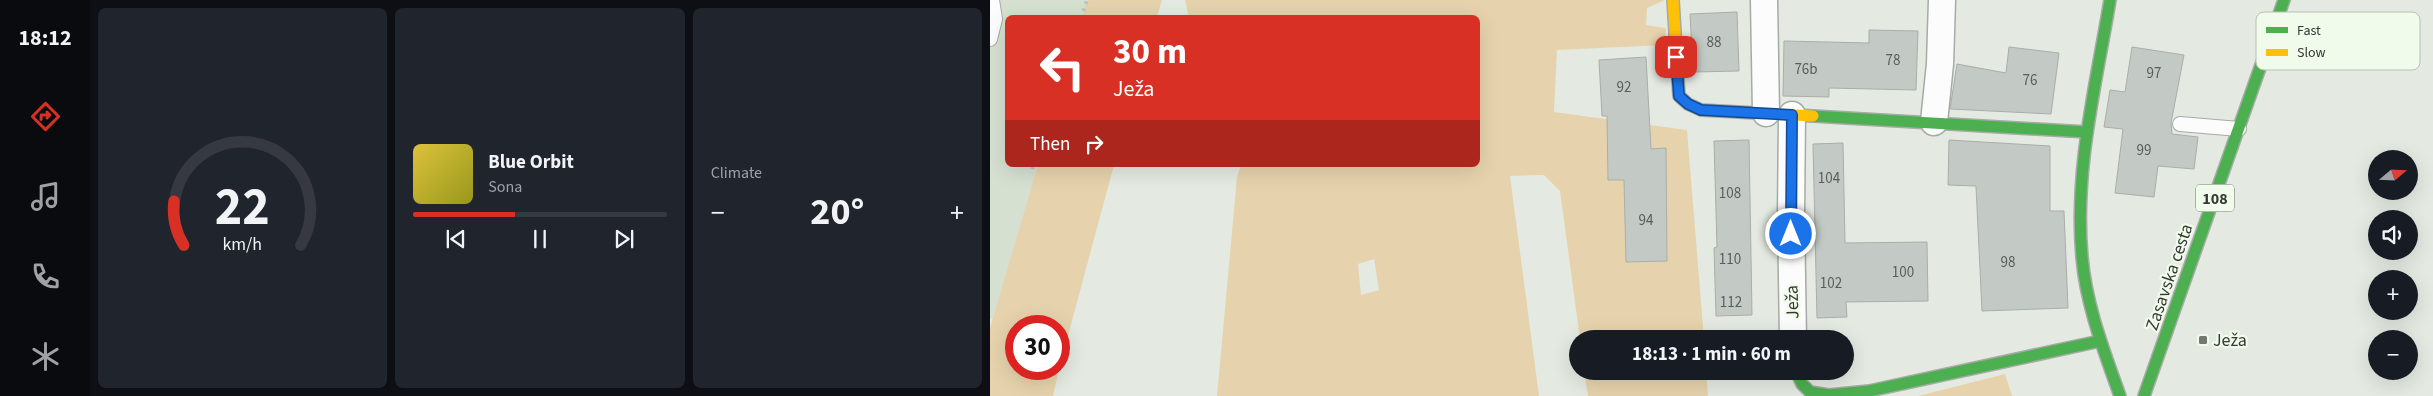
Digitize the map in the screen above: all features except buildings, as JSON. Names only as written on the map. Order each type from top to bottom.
[{"type":"street","points":[[1673,0],[1679,96],[1688,104],[1701,110],[2087,132]]},
{"type":"street","points":[[1764,0],[1766,113]]},
{"type":"street","points":[[1934,122],[1940,64],[1942,0]]},
{"type":"street","points":[[2110,0],[2087,132],[2081,204],[2082,257],[2100,342],[2120,396]]},
{"type":"street","name":"Zasavska cesta","points":[[2280,12],[2284,0]]},
{"type":"street","name":"Zasavska cesta","points":[[2144,396],[2259,70]]},
{"type":"street","name":"Ježa","points":[[1792,115],[1793,330]]},
{"type":"street","points":[[1800,380],[1810,392],[1829,395],[1869,391],[2100,342]]},
{"type":"lane","points":[[990,38],[995,19],[992,0]]},
{"type":"lane","points":[[2180,124],[2238,130]]},
{"type":"shaded area","points":[[990,0],[1098,0],[1094,15],[1005,15],[1005,167],[1046,167],[998,320],[990,318]]},
{"type":"shaded area","points":[[1087,0],[1162,0],[1158,15],[1083,15]]},
{"type":"shaded area","points":[[1185,0],[1665,0],[1647,8],[1646,25],[1666,28],[1664,45],[1557,50],[1554,112],[1687,130],[1703,330],[1579,330],[1560,191],[1544,175],[1510,176],[1539,396],[1217,396],[1237,177],[1240,167],[1480,167],[1480,15],[1189,15]],"holes":[[[1374,259],[1379,290],[1361,295],[1358,264]]]},
{"type":"shaded area","points":[[1037,167],[1113,167],[1070,328],[1070,315],[1005,315],[1005,380],[1057,380],[1053,396],[990,396],[990,328]]},
{"type":"shaded area","points":[[2005,374],[2012,396],[1918,396]]},
{"type":"shaded area","points":[[1585,380],[1707,380],[1708,396],[1588,396]]},
{"type":"railway","points":[[1082,15],[1087,0]]},
{"type":"traffic: fast","points":[[2110,0],[2088,128],[2081,192],[2080,224],[2087,293],[2096,328],[2120,396]]},
{"type":"traffic: fast","points":[[2280,12],[2284,0]]},
{"type":"traffic: fast","points":[[2144,396],[2259,70]]},
{"type":"traffic: fast","points":[[1813,116],[2087,132]]},
{"type":"traffic: fast","points":[[1800,380],[1810,392],[1829,395],[1869,391],[2100,341]]},
{"type":"traffic: slow","points":[[1673,0],[1679,96],[1688,104],[1701,110],[1813,116]]},
{"type":"place","name":"Ježa","points":[[2203,340]]},
{"type":"route","points":[[1676,57],[1679,96],[1688,104],[1701,110],[1792,115],[1791,234]]}]
